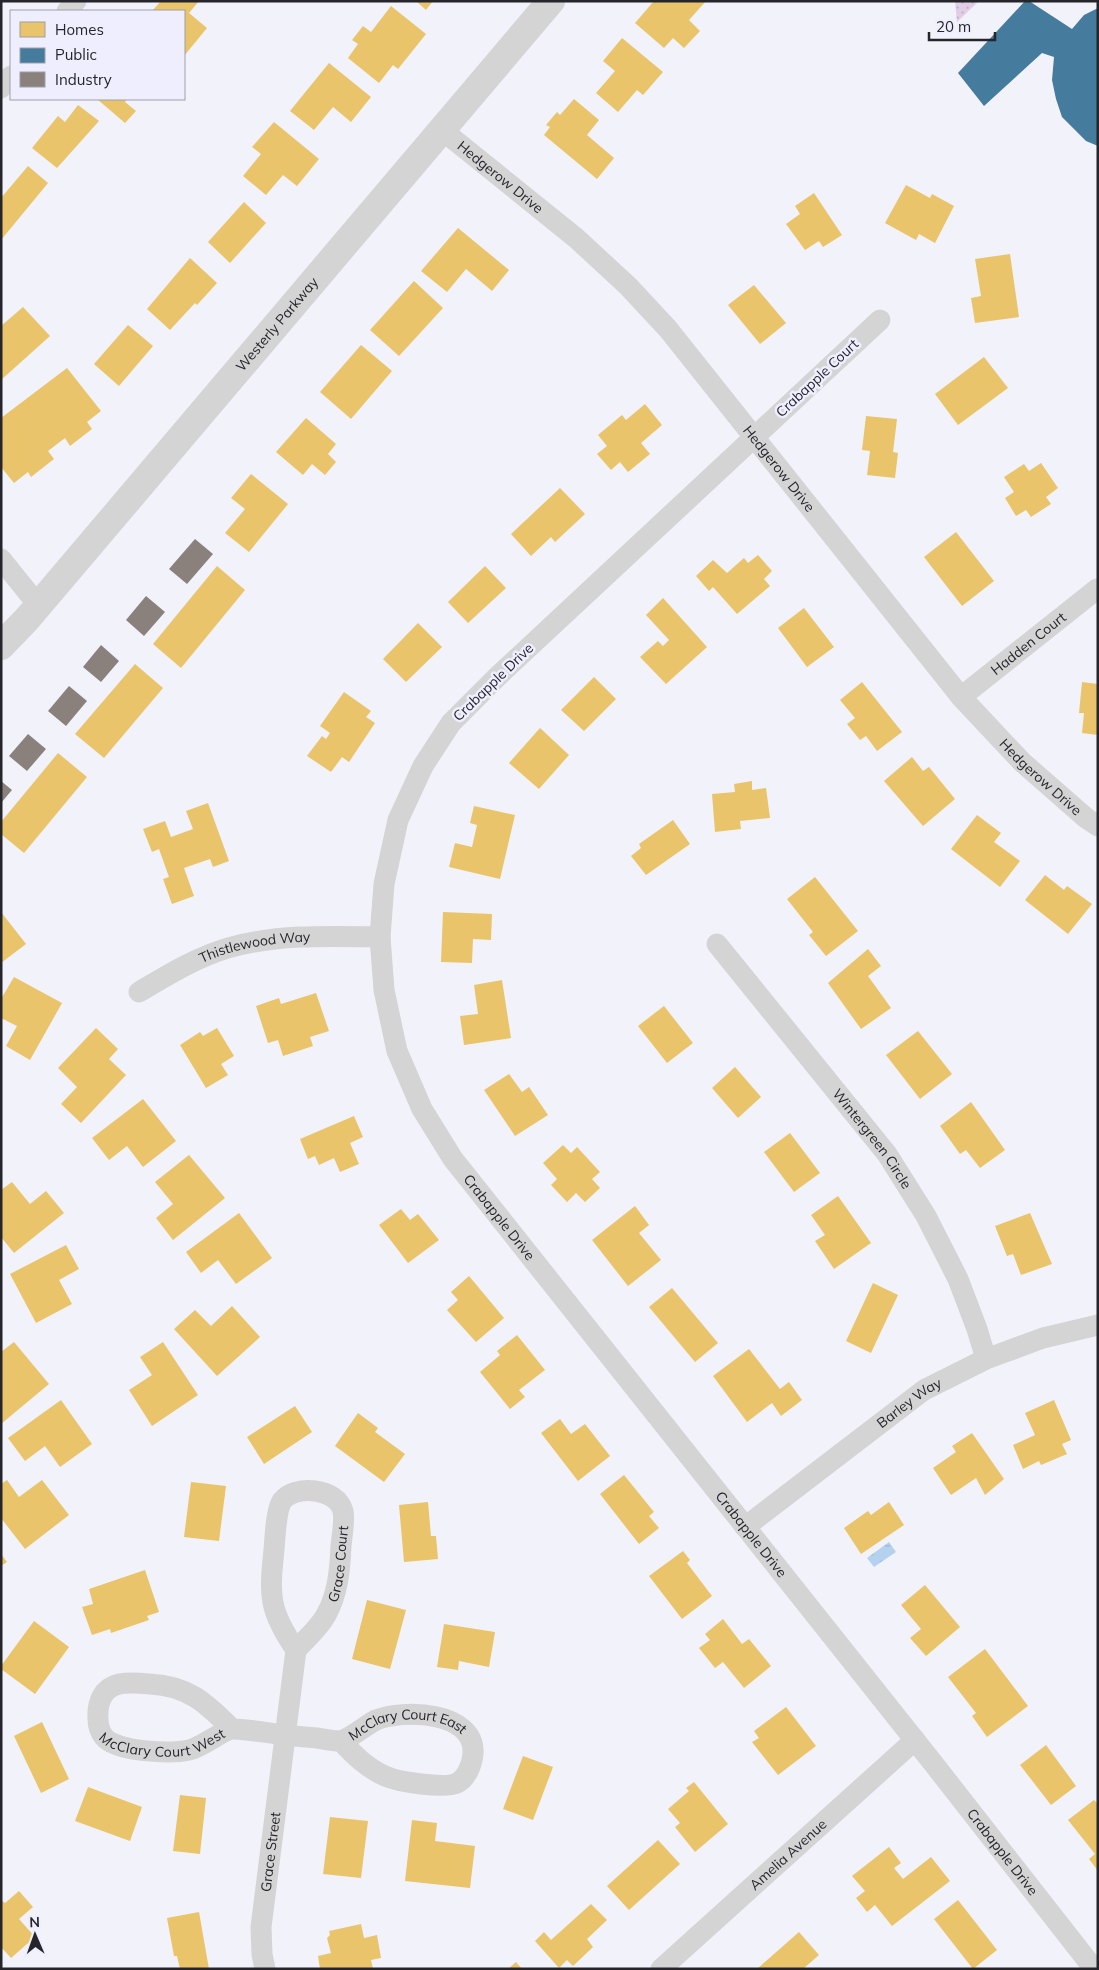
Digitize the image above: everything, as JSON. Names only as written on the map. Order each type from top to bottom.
[{"type":"main road","name":"Westerly Parkway","points":[[1,646],[38,605],[551,1]]},
{"type":"street","points":[[1,88],[10,77]]},
{"type":"street","name":"Hedgerow Drive","points":[[442,130],[576,238],[628,286],[668,329],[961,697],[1022,762],[1086,818],[1098,826]]},
{"type":"street","name":"Crabapple Court","points":[[754,436],[880,320]]},
{"type":"street","name":"Crabapple Drive","points":[[754,436],[451,722],[423,766],[398,820],[384,884],[380,936],[384,990],[397,1051],[422,1109],[448,1150],[1094,1969]]},
{"type":"street","points":[[1,559],[38,605]]},
{"type":"street","name":"Hadden Court","points":[[961,697],[1097,589]]},
{"type":"street","name":"Thistlewood Way","points":[[140,992],[199,960],[228,948],[274,938],[380,936]]},
{"type":"street","name":"Wintergreen Circle","points":[[717,944],[887,1154],[926,1216],[958,1279],[986,1359]]},
{"type":"street","name":"Barley Way","points":[[745,1527],[924,1390],[986,1359],[1043,1338],[1098,1325]]},
{"type":"street","name":"Grace Court","points":[[312,1491],[321,1492],[336,1501],[342,1511],[339,1574],[334,1597],[326,1616],[296,1650],[281,1628],[274,1610],[271,1589],[280,1503],[288,1495],[312,1491]]},
{"type":"street","points":[[286,1735],[296,1650]]},
{"type":"street","name":"McClary Court West","points":[[231,1728],[208,1704],[190,1693],[164,1685],[128,1682],[111,1686],[101,1698],[97,1709],[98,1724],[104,1738],[116,1745],[132,1748],[166,1752],[189,1750],[205,1744],[231,1728],[286,1735]]},
{"type":"street","name":"McClary Court East","points":[[286,1735],[341,1741],[377,1720],[407,1714],[438,1717],[456,1723],[468,1732],[473,1752],[468,1771],[457,1783],[439,1785],[387,1777],[355,1756],[341,1741]]},
{"type":"street","name":"Grace Street","points":[[265,1969],[262,1954],[261,1927],[286,1735]]},
{"type":"street","name":"Amelia Avenue","points":[[661,1969],[915,1740]]},
{"type":"shaded area","points":[[955,1],[979,1],[957,22]]},
{"type":"water","points":[[889,1542],[896,1552],[874,1567],[867,1558]]},
{"type":"building: Homes","points":[[161,1],[199,1],[189,13],[207,28],[185,55],[185,10],[153,10]]},
{"type":"building: Homes","points":[[416,1],[433,1],[426,10]]},
{"type":"building: Homes","points":[[654,1],[706,1],[689,20],[700,31],[684,48],[673,38],[664,48],[635,23]]},
{"type":"building: Homes","points":[[391,6],[426,34],[398,69],[393,65],[379,83],[348,58],[358,44],[352,40],[363,26],[371,32]]},
{"type":"building: Homes","points":[[622,38],[663,72],[643,95],[637,90],[618,112],[596,93],[615,71],[603,61]]},
{"type":"building: Homes","points":[[329,63],[371,97],[351,122],[333,107],[314,130],[290,111]]},
{"type":"building: Homes","points":[[574,99],[599,120],[587,135],[614,158],[597,179],[544,135],[550,127],[546,125],[557,112],[560,115]]},
{"type":"building: Homes","points":[[98,100],[126,100],[125,102],[136,111],[125,123]]},
{"type":"building: Homes","points":[[78,105],[99,121],[57,168],[32,148],[58,116],[65,122]]},
{"type":"building: Homes","points":[[274,122],[319,159],[297,186],[283,175],[266,195],[243,176],[261,154],[252,147]]},
{"type":"building: Homes","points":[[28,166],[48,183],[1,240],[1,198]]},
{"type":"building: Homes","points":[[906,185],[930,198],[932,194],[954,206],[935,243],[919,234],[916,240],[885,223]]},
{"type":"building: Homes","points":[[814,193],[842,235],[823,247],[819,241],[805,250],[786,224],[800,214],[795,206]]},
{"type":"building: Homes","points":[[244,202],[266,223],[230,263],[208,242]]},
{"type":"building: Homes","points":[[458,228],[509,270],[492,291],[466,269],[447,292],[421,271]]},
{"type":"building: Homes","points":[[1010,254],[1019,317],[975,323],[971,298],[981,296],[975,259]]},
{"type":"building: Homes","points":[[190,258],[217,283],[170,330],[147,309]]},
{"type":"building: Homes","points":[[414,281],[443,308],[399,356],[370,330]]},
{"type":"building: Homes","points":[[754,285],[786,323],[760,344],[728,305]]},
{"type":"building: Homes","points":[[23,307],[50,336],[1,380],[1,326]]},
{"type":"building: Homes","points":[[128,325],[153,346],[119,386],[94,364]]},
{"type":"building: Homes","points":[[361,345],[392,371],[351,419],[320,392]]},
{"type":"building: Homes","points":[[984,357],[1008,388],[958,425],[935,394]]},
{"type":"building: Homes","points":[[67,368],[101,411],[87,422],[92,429],[70,446],[65,438],[48,451],[54,459],[31,477],[28,472],[14,483],[1,467],[1,418]]},
{"type":"building: Homes","points":[[645,404],[662,425],[641,443],[650,454],[628,472],[620,462],[611,470],[597,454],[607,446],[598,435],[622,415],[626,420]]},
{"type":"building: Homes","points":[[866,416],[897,419],[893,452],[898,453],[895,478],[867,475],[870,451],[862,450]]},
{"type":"building: Homes","points":[[306,418],[336,444],[328,454],[336,462],[325,475],[312,464],[303,475],[276,452]]},
{"type":"building: Homes","points":[[1041,463],[1058,488],[1046,497],[1051,504],[1031,517],[1026,510],[1016,516],[1005,498],[1014,492],[1004,477],[1024,464],[1029,471]]},
{"type":"building: Homes","points":[[251,474],[288,504],[249,552],[225,533],[245,509],[231,498]]},
{"type":"building: Homes","points":[[560,488],[585,514],[555,542],[551,537],[531,556],[511,534]]},
{"type":"building: Homes","points":[[956,532],[994,581],[962,606],[924,557]]},
{"type":"building: Homes","points":[[758,555],[772,571],[764,579],[770,586],[737,614],[713,587],[709,591],[696,576],[713,560],[727,573],[744,558],[748,563]]},
{"type":"building: Homes","points":[[217,566],[245,590],[181,668],[153,644]]},
{"type":"building: Homes","points":[[485,566],[506,588],[468,623],[448,602]]},
{"type":"building: Homes","points":[[663,598],[707,647],[666,684],[640,657],[658,641],[663,646],[669,640],[646,615]]},
{"type":"building: Homes","points":[[804,608],[834,647],[807,667],[778,628]]},
{"type":"building: Homes","points":[[418,623],[442,647],[406,682],[383,659]]},
{"type":"building: Homes","points":[[135,664],[163,688],[104,758],[75,734]]},
{"type":"building: Homes","points":[[594,677],[616,699],[584,731],[561,710]]},
{"type":"building: Homes","points":[[862,682],[902,732],[877,751],[866,736],[860,740],[847,724],[855,718],[840,700]]},
{"type":"building: Homes","points":[[1082,682],[1098,684],[1098,735],[1082,733],[1084,713],[1079,713]]},
{"type":"building: Homes","points":[[344,692],[371,711],[366,717],[375,723],[349,762],[342,757],[331,772],[307,756],[322,736],[326,739],[330,733],[320,726]]},
{"type":"building: Homes","points":[[540,728],[569,755],[539,789],[509,763]]},
{"type":"building: Homes","points":[[58,753],[87,777],[24,853],[1,834],[1,822]]},
{"type":"building: Homes","points":[[912,757],[923,771],[929,767],[955,799],[923,826],[884,781]]},
{"type":"building: Homes","points":[[752,781],[752,790],[766,788],[770,818],[740,821],[741,829],[715,832],[712,794],[735,792],[734,784]]},
{"type":"building: Homes","points":[[208,803],[229,861],[213,867],[210,859],[184,868],[194,896],[172,904],[163,879],[169,877],[159,849],[152,852],[143,829],[165,821],[171,837],[193,829],[186,811]]},
{"type":"building: Homes","points":[[474,806],[515,815],[500,879],[449,867],[455,843],[472,847],[477,825],[470,823]]},
{"type":"building: Homes","points":[[977,815],[1001,833],[994,842],[1020,861],[1000,887],[951,849]]},
{"type":"building: Homes","points":[[673,820],[690,844],[646,875],[631,856],[641,848],[639,844]]},
{"type":"building: Homes","points":[[1045,875],[1064,890],[1067,886],[1092,904],[1068,934],[1025,900]]},
{"type":"building: Homes","points":[[815,877],[858,931],[826,956],[809,935],[813,932],[787,899]]},
{"type":"building: Homes","points":[[1,912],[26,944],[1,963]]},
{"type":"building: Homes","points":[[443,912],[492,914],[491,940],[473,939],[472,963],[441,962]]},
{"type":"building: Homes","points":[[868,949],[881,966],[868,976],[891,1008],[861,1029],[828,983]]},
{"type":"building: Homes","points":[[14,977],[62,1003],[30,1060],[6,1046],[17,1026],[1,1018],[1,999]]},
{"type":"building: Homes","points":[[502,980],[511,1038],[464,1045],[460,1016],[478,1014],[474,985]]},
{"type":"building: Homes","points":[[316,993],[329,1031],[310,1037],[313,1046],[283,1056],[278,1040],[268,1043],[256,1006],[279,998],[281,1004]]},
{"type":"building: Homes","points":[[664,1006],[693,1043],[667,1063],[638,1026]]},
{"type":"building: Homes","points":[[96,1028],[118,1049],[109,1059],[126,1075],[81,1123],[61,1104],[77,1087],[58,1068]]},
{"type":"building: Homes","points":[[217,1028],[234,1056],[221,1064],[228,1075],[206,1088],[180,1045],[200,1032],[203,1036]]},
{"type":"building: Homes","points":[[918,1031],[952,1074],[920,1099],[886,1055]]},
{"type":"building: Homes","points":[[735,1067],[761,1097],[738,1118],[712,1088]]},
{"type":"building: Homes","points":[[509,1074],[522,1092],[529,1087],[548,1115],[515,1136],[484,1090]]},
{"type":"building: Homes","points":[[143,1099],[176,1141],[143,1167],[127,1146],[109,1160],[92,1138]]},
{"type":"building: Homes","points":[[971,1102],[1005,1150],[980,1168],[966,1150],[960,1154],[940,1126]]},
{"type":"building: Homes","points":[[354,1116],[363,1137],[350,1143],[359,1164],[340,1172],[334,1158],[319,1165],[315,1156],[308,1159],[300,1139]]},
{"type":"building: Homes","points":[[790,1133],[820,1173],[794,1192],[764,1152]]},
{"type":"building: Homes","points":[[563,1145],[571,1153],[577,1147],[600,1172],[592,1179],[600,1188],[585,1202],[576,1193],[567,1202],[551,1185],[557,1179],[543,1163]]},
{"type":"building: Homes","points":[[189,1155],[225,1198],[173,1240],[156,1218],[173,1204],[155,1182]]},
{"type":"building: Homes","points":[[12,1182],[30,1204],[46,1191],[64,1213],[14,1253],[1,1237],[1,1190]]},
{"type":"building: Homes","points":[[838,1196],[871,1243],[834,1269],[815,1241],[825,1235],[811,1215]]},
{"type":"building: Homes","points":[[635,1206],[649,1225],[639,1233],[661,1260],[628,1286],[592,1240]]},
{"type":"building: Homes","points":[[401,1209],[410,1220],[418,1214],[439,1240],[408,1263],[379,1225]]},
{"type":"building: Homes","points":[[239,1213],[272,1258],[236,1284],[218,1260],[201,1273],[186,1252]]},
{"type":"building: Homes","points":[[1030,1213],[1052,1264],[1021,1275],[1013,1254],[1007,1256],[995,1226]]},
{"type":"building: Homes","points":[[66,1245],[79,1269],[59,1280],[72,1304],[36,1323],[10,1274]]},
{"type":"building: Homes","points":[[469,1276],[504,1318],[476,1342],[447,1310],[458,1300],[451,1292]]},
{"type":"building: Homes","points":[[873,1283],[898,1295],[871,1353],[846,1341]]},
{"type":"building: Homes","points":[[672,1288],[718,1343],[695,1362],[649,1307]]},
{"type":"building: Homes","points":[[232,1306],[260,1337],[217,1376],[174,1329],[195,1310],[211,1326]]},
{"type":"building: Homes","points":[[517,1335],[545,1370],[519,1390],[525,1397],[510,1409],[480,1372],[500,1355],[497,1351]]},
{"type":"building: Homes","points":[[14,1342],[49,1384],[1,1424],[1,1352]]},
{"type":"building: Homes","points":[[163,1342],[198,1395],[152,1426],[129,1390],[152,1375],[140,1357]]},
{"type":"building: Homes","points":[[749,1349],[780,1389],[789,1382],[802,1400],[781,1416],[772,1403],[747,1422],[713,1376]]},
{"type":"building: Homes","points":[[61,1400],[92,1444],[60,1467],[45,1446],[25,1461],[8,1438]]},
{"type":"building: Homes","points":[[1054,1400],[1071,1440],[1062,1444],[1067,1454],[1041,1465],[1039,1461],[1023,1469],[1013,1445],[1035,1435],[1025,1413]]},
{"type":"building: Homes","points":[[295,1406],[312,1432],[264,1464],[247,1437]]},
{"type":"building: Homes","points":[[358,1413],[378,1428],[375,1432],[405,1454],[384,1482],[335,1446]]},
{"type":"building: Homes","points":[[560,1419],[571,1434],[585,1424],[610,1456],[578,1481],[541,1433]]},
{"type":"building: Homes","points":[[972,1433],[1004,1479],[985,1495],[976,1478],[951,1495],[933,1468],[956,1452],[952,1446]]},
{"type":"building: Homes","points":[[624,1475],[654,1512],[649,1516],[659,1528],[639,1544],[600,1494]]},
{"type":"building: Homes","points":[[7,1480],[19,1497],[42,1480],[69,1515],[25,1549],[1,1518],[1,1484]]},
{"type":"building: Homes","points":[[191,1482],[226,1486],[219,1541],[184,1537]]},
{"type":"building: Homes","points":[[428,1502],[431,1536],[436,1536],[438,1559],[404,1562],[399,1505]]},
{"type":"building: Homes","points":[[889,1502],[904,1525],[861,1554],[844,1528],[868,1511],[871,1515]]},
{"type":"building: Homes","points":[[683,1551],[690,1560],[687,1563],[712,1596],[682,1619],[649,1576]]},
{"type":"building: Homes","points":[[1,1554],[7,1562],[1,1566]]},
{"type":"building: Homes","points":[[145,1570],[159,1612],[147,1616],[149,1620],[111,1633],[110,1629],[92,1635],[82,1607],[93,1604],[89,1589]]},
{"type":"building: Homes","points":[[925,1585],[960,1627],[926,1656],[910,1638],[921,1629],[901,1605]]},
{"type":"building: Homes","points":[[367,1600],[406,1610],[390,1669],[352,1659]]},
{"type":"building: Homes","points":[[723,1619],[742,1644],[749,1639],[771,1666],[744,1688],[723,1662],[715,1668],[699,1648],[710,1640],[705,1634]]},
{"type":"building: Homes","points":[[34,1621],[69,1647],[35,1694],[1,1669],[1,1666]]},
{"type":"building: Homes","points":[[444,1624],[495,1632],[489,1667],[459,1661],[458,1670],[437,1667]]},
{"type":"building: Homes","points":[[985,1649],[1028,1706],[987,1737],[972,1716],[976,1713],[948,1677]]},
{"type":"building: Homes","points":[[786,1707],[816,1746],[778,1775],[752,1742],[759,1738],[754,1731]]},
{"type":"building: Homes","points":[[42,1722],[69,1779],[41,1793],[14,1736]]},
{"type":"building: Homes","points":[[1046,1745],[1076,1786],[1051,1805],[1020,1765]]},
{"type":"building: Homes","points":[[523,1756],[553,1767],[533,1820],[503,1809]]},
{"type":"building: Homes","points":[[694,1782],[728,1824],[695,1852],[675,1827],[680,1823],[668,1809],[689,1791],[686,1788]]},
{"type":"building: Homes","points":[[88,1787],[142,1807],[130,1841],[75,1821]]},
{"type":"building: Homes","points":[[180,1795],[206,1798],[200,1854],[173,1851]]},
{"type":"building: Homes","points":[[1094,1800],[1098,1804],[1098,1871],[1089,1859],[1095,1854],[1068,1820]]},
{"type":"building: Homes","points":[[330,1817],[368,1821],[361,1878],[323,1874]]},
{"type":"building: Homes","points":[[412,1820],[437,1823],[435,1841],[475,1846],[470,1888],[405,1881]]},
{"type":"building: Homes","points":[[658,1840],[680,1864],[629,1910],[607,1886]]},
{"type":"building: Homes","points":[[889,1847],[901,1863],[894,1868],[903,1879],[931,1857],[950,1881],[892,1926],[875,1905],[867,1912],[856,1898],[865,1891],[852,1876]]},
{"type":"building: Homes","points":[[19,1891],[33,1907],[19,1919],[35,1937],[11,1958],[1,1947],[1,1900],[5,1903]]},
{"type":"building: Homes","points":[[958,1900],[997,1950],[973,1969],[934,1919]]},
{"type":"building: Homes","points":[[591,1904],[607,1920],[587,1939],[593,1947],[573,1966],[567,1960],[559,1968],[535,1941],[544,1932],[551,1940]]},
{"type":"building: Homes","points":[[199,1912],[209,1969],[180,1969],[177,1956],[174,1956],[167,1918]]},
{"type":"building: Homes","points":[[361,1924],[364,1938],[377,1935],[381,1958],[371,1960],[373,1969],[320,1969],[318,1956],[331,1953],[327,1938],[330,1935],[329,1931]]},
{"type":"building: Homes","points":[[799,1932],[819,1955],[803,1969],[757,1969]]},
{"type":"building: Homes","points":[[516,1962],[522,1969],[508,1969]]},
{"type":"building: Public","points":[[1025,1],[1029,1],[1072,29],[1084,15],[1098,8],[1098,146],[1086,141],[1062,117],[1052,80],[1054,57],[1042,53],[984,106],[958,73]]},
{"type":"building: Industry","points":[[195,539],[213,554],[187,584],[169,569]]},
{"type":"building: Industry","points":[[146,596],[165,612],[144,636],[126,620]]},
{"type":"building: Industry","points":[[101,645],[119,661],[101,682],[83,667]]},
{"type":"building: Industry","points":[[69,686],[87,701],[66,726],[48,711]]},
{"type":"building: Industry","points":[[28,734],[46,749],[27,771],[9,756]]},
{"type":"building: Industry","points":[[1,781],[12,790],[1,803]]}]
